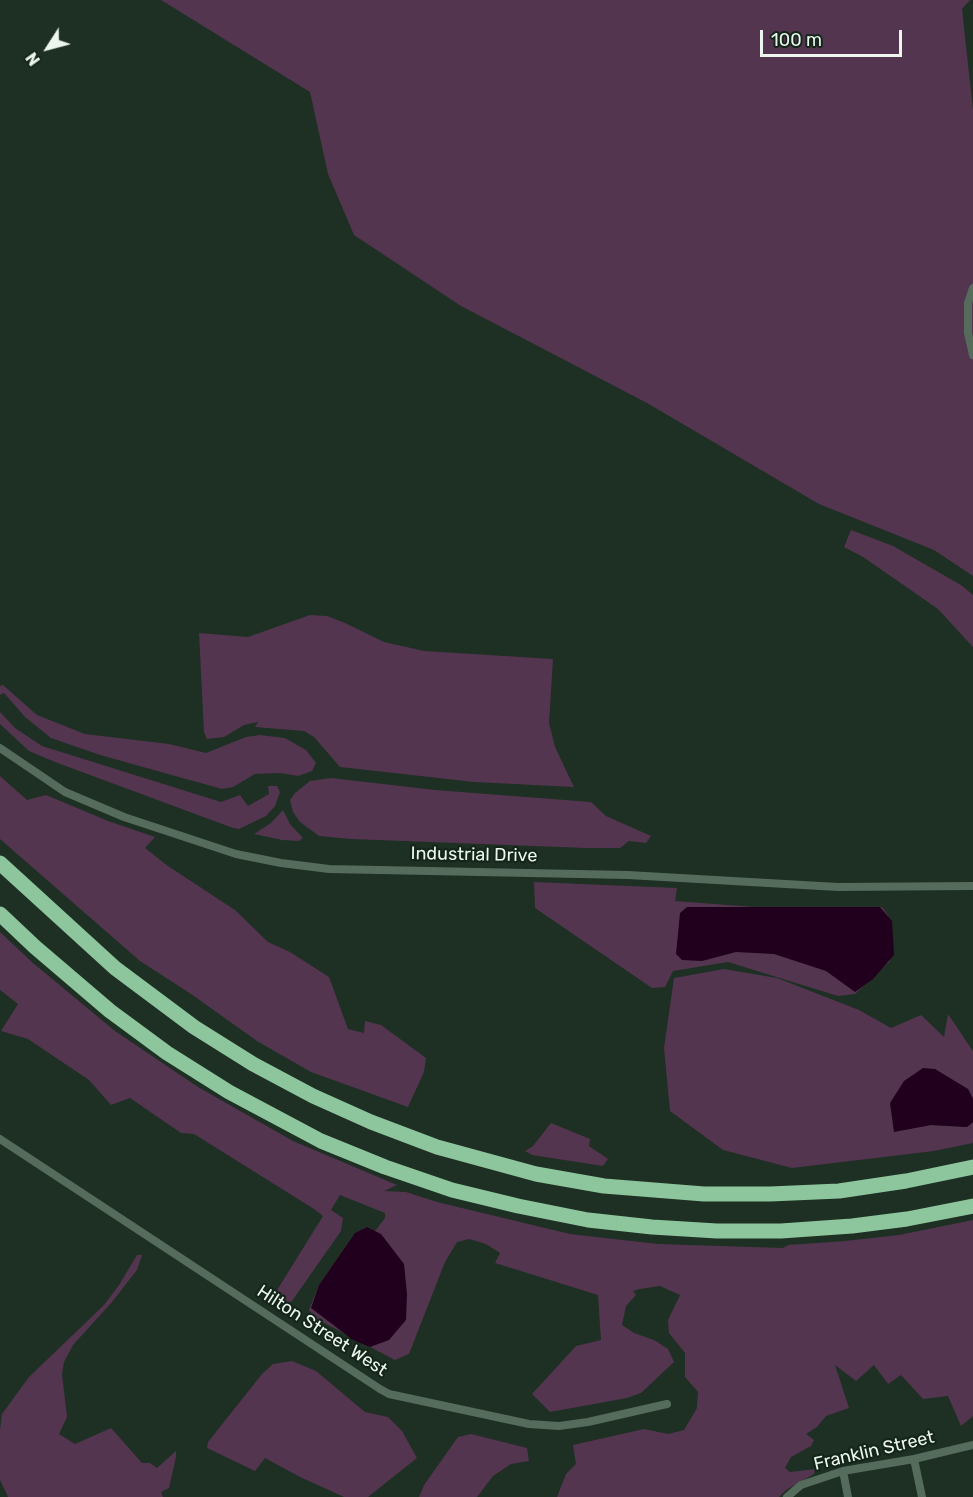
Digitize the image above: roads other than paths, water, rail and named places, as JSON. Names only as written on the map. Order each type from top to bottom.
[{"type":"highway","points":[[0,863],[115,968],[203,1034],[313,1096],[382,1126],[448,1150],[536,1173],[604,1186],[704,1194],[839,1191],[906,1181],[973,1167]]},
{"type":"highway","points":[[0,914],[110,1011],[167,1053],[221,1088],[321,1141],[402,1174],[452,1190],[588,1220],[686,1230],[762,1232],[837,1227],[907,1219],[973,1206]]},
{"type":"street","points":[[973,288],[968,303],[968,333],[973,355]]},
{"type":"street","name":"Industrial Drive","points":[[0,748],[65,792],[124,817],[236,854],[281,863],[329,869],[616,874],[838,887],[973,886]]},
{"type":"street","name":"Hilton Street West","points":[[0,1139],[389,1394],[529,1424],[559,1426],[588,1422],[667,1404]]},
{"type":"street","name":"Franklin Street","points":[[787,1497],[801,1485],[843,1471],[914,1459],[973,1445]]},
{"type":"street","points":[[914,1459],[922,1497]]},
{"type":"street","points":[[843,1471],[848,1497]]}]
